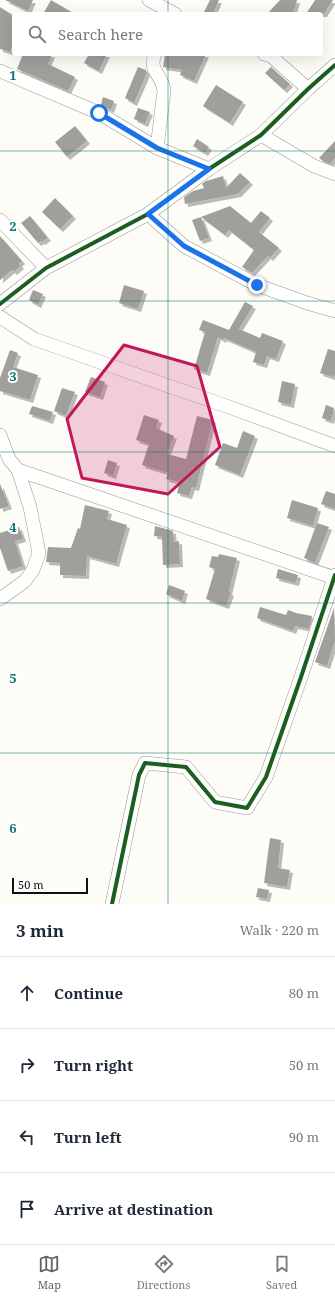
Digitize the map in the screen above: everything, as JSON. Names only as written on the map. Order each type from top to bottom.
[{"type":"street","points":[[149,0],[170,12]]},
{"type":"street","points":[[154,56],[152,63],[153,68],[163,82],[164,90],[157,148]]},
{"type":"street","points":[[271,56],[308,89]]},
{"type":"street","points":[[0,304],[46,268],[148,214],[209,169],[261,134],[335,65]]},
{"type":"street","points":[[0,71],[99,113],[157,148],[209,169]]},
{"type":"street","points":[[261,134],[314,166],[335,174]]},
{"type":"street","points":[[148,214],[184,246],[257,285],[335,311]]},
{"type":"street","points":[[0,220],[46,268]]},
{"type":"street","points":[[0,317],[34,338],[335,446]]},
{"type":"street","points":[[0,435],[4,461],[18,470],[335,577],[266,776],[247,808],[215,802],[186,767],[145,763],[139,775],[112,904]]},
{"type":"street","points":[[0,599],[25,581],[33,570],[39,554],[30,507],[18,470]]},
{"type":"highlighted area","points":[[124,345],[197,366],[220,447],[168,494],[82,478],[67,419]]},
{"type":"building","points":[[5,0],[33,0],[28,11]]},
{"type":"building","points":[[51,0],[72,12],[44,12]]},
{"type":"building","points":[[210,0],[219,0],[214,12],[204,12]]},
{"type":"building","points":[[280,0],[297,0],[294,12],[269,12]]},
{"type":"building","points":[[315,0],[333,0],[324,14],[323,12],[307,12]]},
{"type":"building","points":[[0,7],[12,15],[12,47],[10,52],[0,49]]},
{"type":"building","points":[[22,56],[51,56],[48,64],[75,77],[68,91],[17,69]]},
{"type":"building","points":[[88,56],[106,56],[99,71],[84,63]]},
{"type":"building","points":[[165,56],[205,56],[194,81],[180,75],[182,70],[163,67]]},
{"type":"building","points":[[138,67],[146,70],[147,73],[134,103],[125,98]]},
{"type":"building","points":[[271,67],[290,84],[284,90],[265,73]]},
{"type":"building","points":[[216,85],[243,102],[230,123],[203,106]]},
{"type":"building","points":[[103,97],[114,101],[111,110],[101,105]]},
{"type":"building","points":[[138,108],[150,112],[145,124],[134,119]]},
{"type":"building","points":[[75,126],[87,141],[67,157],[55,142]]},
{"type":"building","points":[[197,139],[209,147],[205,153],[193,146]]},
{"type":"building","points":[[335,141],[335,158],[330,164],[319,158]]},
{"type":"building","points":[[240,173],[250,182],[238,194],[185,204],[184,197],[193,191],[204,188],[202,184],[206,181],[223,176],[226,188]]},
{"type":"building","points":[[55,198],[73,216],[60,229],[42,212]]},
{"type":"building","points":[[230,206],[251,223],[261,211],[270,218],[259,232],[279,248],[270,258],[268,256],[252,273],[242,267],[254,250],[229,230],[225,235],[201,217]]},
{"type":"building","points":[[30,216],[48,238],[42,242],[41,241],[38,243],[21,223]]},
{"type":"building","points":[[201,217],[209,238],[200,241],[192,220]]},
{"type":"building","points":[[0,236],[22,261],[19,264],[21,266],[14,272],[12,270],[0,280]]},
{"type":"building","points":[[124,285],[144,291],[138,309],[119,303]]},
{"type":"building","points":[[33,290],[43,294],[38,305],[29,300]]},
{"type":"building","points":[[245,302],[253,306],[239,329],[260,338],[262,333],[283,341],[276,359],[267,356],[264,365],[253,362],[256,352],[224,338],[223,340],[218,337],[207,373],[194,369],[205,332],[199,330],[203,320],[229,330]]},
{"type":"building","points":[[328,349],[335,351],[335,376],[332,375],[332,377],[320,373]]},
{"type":"building","points":[[10,350],[18,353],[13,367],[38,375],[30,400],[0,391],[0,378]]},
{"type":"building","points":[[91,377],[105,382],[100,397],[85,392]]},
{"type":"building","points":[[282,381],[295,384],[291,405],[278,402]]},
{"type":"building","points":[[62,388],[75,392],[66,416],[54,411]]},
{"type":"building","points":[[326,405],[334,408],[331,421],[322,418]]},
{"type":"building","points":[[32,406],[53,412],[50,421],[29,414]]},
{"type":"building","points":[[144,415],[159,420],[156,428],[174,436],[167,454],[186,459],[197,416],[213,420],[196,488],[192,487],[189,496],[177,493],[180,482],[166,479],[168,473],[142,465],[149,444],[136,440]]},
{"type":"building","points":[[243,431],[255,436],[240,475],[215,465],[223,443],[237,448]]},
{"type":"building","points":[[108,460],[117,463],[113,476],[104,473]]},
{"type":"building","points":[[0,484],[9,506],[0,509]]},
{"type":"building","points":[[326,491],[335,494],[335,509],[321,504]]},
{"type":"building","points":[[292,500],[318,508],[313,526],[287,518]]},
{"type":"building","points":[[85,505],[109,511],[107,519],[127,525],[116,564],[87,556],[86,576],[60,575],[60,563],[46,562],[48,547],[71,548],[78,528],[80,529]]},
{"type":"building","points":[[317,523],[329,527],[315,563],[304,558]]},
{"type":"building","points":[[155,526],[173,531],[174,542],[179,541],[180,564],[163,565],[162,537],[154,536]]},
{"type":"building","points":[[19,527],[23,539],[15,541],[23,566],[8,571],[0,548],[0,533]]},
{"type":"building","points":[[219,554],[237,558],[229,592],[231,593],[226,606],[206,599],[215,569],[209,567],[212,556],[218,557]]},
{"type":"building","points":[[278,569],[298,575],[296,583],[276,578]]},
{"type":"building","points":[[169,585],[185,591],[182,601],[166,594]]},
{"type":"building","points":[[260,607],[286,615],[288,610],[312,616],[309,629],[295,626],[293,631],[257,618]]},
{"type":"building","points":[[334,608],[335,641],[327,666],[315,662]]},
{"type":"building","points":[[270,838],[281,840],[278,868],[290,870],[287,887],[264,883]]},
{"type":"building","points":[[258,888],[269,890],[267,899],[256,897]]},
{"type":"cycle path","points":[[0,304],[46,268],[148,214],[209,169],[261,135],[335,65]]},
{"type":"cycle path","points":[[112,904],[139,775],[145,763],[186,767],[215,802],[247,808],[266,777],[335,575]]},
{"type":"route","points":[[99,113],[157,148],[209,169],[148,214],[184,246],[257,285]]}]
